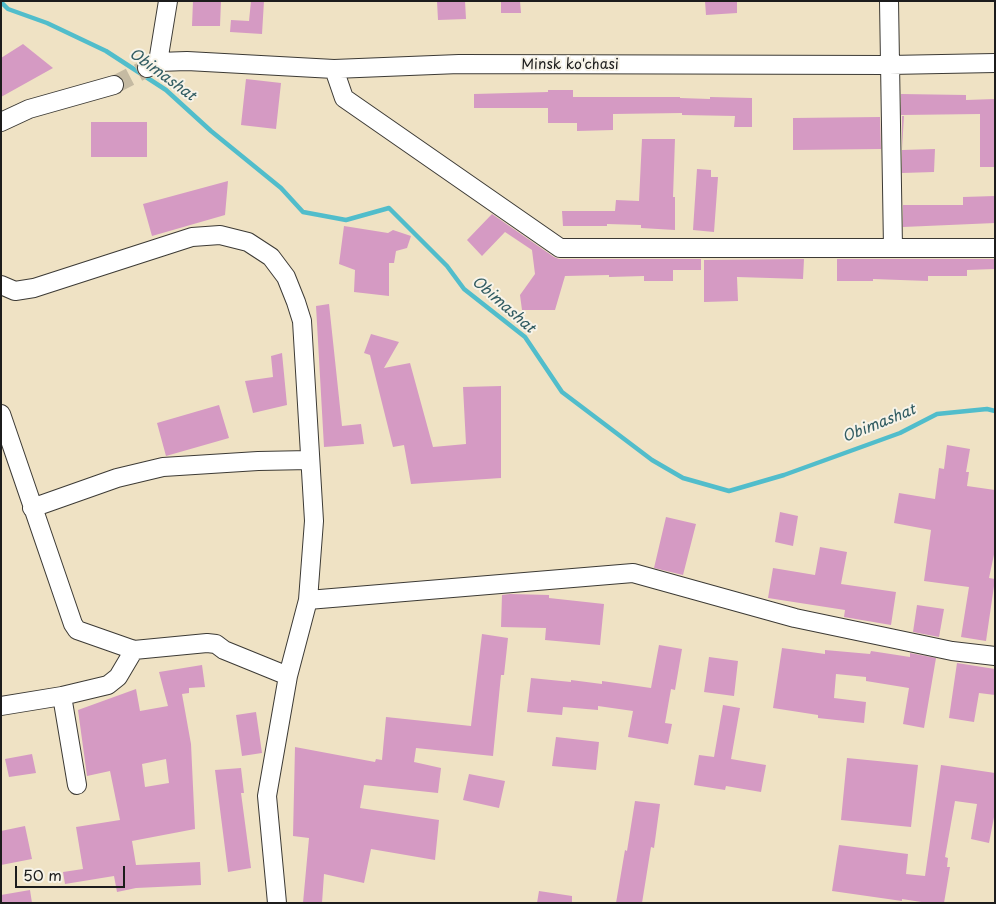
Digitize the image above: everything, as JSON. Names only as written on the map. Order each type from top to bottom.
[{"type":"street","name":"Minsk ko'chasi","points":[[168,1],[152,65],[188,61],[334,69],[459,64],[889,65],[995,63]]},
{"type":"street","points":[[889,1],[893,248]]},
{"type":"street","points":[[334,69],[344,98],[560,248],[995,248]]},
{"type":"street","points":[[1,122],[29,109],[114,85]]},
{"type":"street","points":[[1,285],[14,291],[34,288],[192,237],[220,235],[248,242],[271,257],[286,277],[302,322],[314,521],[308,600],[288,676],[267,796],[277,903]]},
{"type":"street","points":[[1,414],[32,508],[73,624],[77,630],[134,650],[207,643],[216,644],[224,650],[288,676]]},
{"type":"street","points":[[32,508],[117,478],[163,467],[310,460]]},
{"type":"street","points":[[308,600],[633,573],[795,618],[952,651],[995,656]]},
{"type":"street","points":[[1,706],[62,696],[108,685],[118,677],[134,650]]},
{"type":"street","points":[[62,696],[77,784]]},
{"type":"building","points":[[193,1],[221,1],[220,26],[192,26]]},
{"type":"building","points":[[251,1],[264,1],[262,34],[230,32],[231,20],[249,21]]},
{"type":"building","points":[[437,1],[465,1],[466,19],[438,20]]},
{"type":"building","points":[[501,1],[520,1],[521,13],[501,13]]},
{"type":"building","points":[[705,1],[737,1],[737,13],[706,15]]},
{"type":"building","points":[[23,44],[53,68],[1,97],[1,58]]},
{"type":"building","points":[[246,79],[281,83],[276,129],[241,125]]},
{"type":"building","points":[[548,90],[573,90],[573,97],[752,98],[752,127],[734,127],[735,116],[682,115],[682,113],[613,114],[613,130],[577,131],[577,123],[548,123],[548,108],[474,108],[474,94],[548,92]]},
{"type":"building","points":[[901,94],[966,95],[966,100],[995,99],[995,167],[980,167],[980,114],[901,115]]},
{"type":"building","points":[[902,116],[904,116],[902,149]]},
{"type":"building","points":[[880,117],[881,149],[793,150],[793,118]]},
{"type":"building","points":[[91,122],[147,122],[147,157],[91,157]]},
{"type":"building","points":[[642,139],[675,139],[673,197],[675,197],[675,230],[641,228],[641,225],[563,226],[562,211],[615,211],[616,200],[639,201]]},
{"type":"building","points":[[935,149],[934,172],[902,173],[902,150]]},
{"type":"building","points":[[697,169],[711,170],[711,177],[718,177],[714,232],[693,230]]},
{"type":"building","points":[[228,181],[225,215],[152,236],[143,204]]},
{"type":"building","points":[[995,196],[995,223],[903,227],[903,205],[963,205],[963,197]]},
{"type":"building","points":[[492,214],[559,259],[701,259],[701,270],[673,270],[673,281],[644,281],[644,276],[565,276],[555,310],[522,310],[520,295],[535,274],[532,250],[505,232],[482,256],[467,240]]},
{"type":"building","points":[[344,226],[388,233],[393,230],[411,236],[407,248],[396,251],[394,263],[389,263],[389,296],[354,292],[355,270],[339,264]]},
{"type":"building","points":[[804,259],[803,279],[737,277],[738,301],[704,302],[704,260]]},
{"type":"building","points":[[837,259],[995,259],[995,269],[967,270],[967,276],[928,276],[928,281],[873,279],[873,281],[837,281]]},
{"type":"building","points":[[329,304],[342,426],[361,424],[364,444],[324,447],[316,306]]},
{"type":"building","points":[[371,334],[399,342],[384,368],[410,363],[433,447],[466,444],[463,387],[501,386],[501,478],[411,484],[404,445],[393,447],[370,355],[364,353]]},
{"type":"building","points":[[282,353],[287,405],[253,413],[245,381],[273,377],[271,356]]},
{"type":"building","points":[[219,405],[229,438],[166,456],[157,423]]},
{"type":"building","points":[[947,445],[970,449],[966,472],[969,472],[967,486],[995,490],[995,550],[989,578],[995,579],[986,641],[961,637],[969,587],[924,581],[931,530],[894,523],[899,493],[935,499],[939,468],[944,469]]},
{"type":"building","points":[[780,512],[798,516],[793,546],[775,542]]},
{"type":"building","points":[[666,517],[696,524],[683,575],[654,568]]},
{"type":"building","points":[[820,547],[847,552],[841,584],[896,592],[891,625],[844,617],[845,610],[768,598],[773,568],[815,575]]},
{"type":"building","points":[[502,595],[549,595],[549,598],[604,604],[600,645],[545,640],[546,628],[501,627]]},
{"type":"building","points":[[917,605],[944,609],[939,637],[913,632]]},
{"type":"building","points":[[482,634],[508,638],[504,675],[501,675],[493,756],[416,748],[414,762],[441,768],[438,793],[364,785],[360,808],[439,820],[435,860],[371,849],[364,883],[324,874],[322,903],[303,903],[309,838],[293,836],[295,747],[375,762],[376,759],[382,760],[386,717],[471,726]]},
{"type":"building","points":[[659,645],[682,649],[675,690],[671,689],[665,723],[672,724],[668,744],[628,737],[633,711],[598,706],[598,710],[563,707],[562,715],[527,712],[531,678],[602,684],[602,681],[651,688]]},
{"type":"building","points":[[782,648],[825,654],[825,650],[870,654],[871,651],[910,657],[910,653],[936,658],[924,728],[903,724],[909,688],[866,681],[866,677],[836,674],[834,698],[866,702],[864,723],[818,718],[818,715],[773,708]]},
{"type":"building","points":[[709,657],[738,661],[734,696],[704,692]]},
{"type":"building","points":[[957,663],[995,669],[995,695],[979,693],[974,722],[949,718]]},
{"type":"building","points":[[202,665],[205,687],[189,688],[189,693],[182,694],[191,744],[195,829],[132,841],[136,865],[200,862],[201,885],[136,888],[117,892],[114,876],[65,884],[63,872],[83,869],[76,827],[120,820],[110,771],[87,776],[78,710],[136,689],[140,711],[168,706],[159,672]],"holes":[[[166,759],[169,783],[145,787],[142,764]]]},
{"type":"building","points":[[723,705],[740,708],[731,759],[766,765],[761,792],[726,786],[725,790],[694,785],[699,755],[714,757]]},
{"type":"building","points":[[256,712],[262,753],[242,756],[236,715]]},
{"type":"building","points":[[556,737],[599,742],[596,770],[552,766]]},
{"type":"building","points":[[32,754],[36,773],[9,777],[5,759]]},
{"type":"building","points":[[847,758],[918,765],[911,827],[841,820]]},
{"type":"building","points":[[941,765],[995,773],[995,812],[989,843],[971,839],[977,804],[955,801],[945,857],[948,858],[947,867],[950,867],[944,903],[928,903],[902,899],[902,901],[832,891],[839,845],[908,854],[906,874],[925,876]]},
{"type":"building","points":[[241,768],[244,793],[241,793],[251,868],[228,872],[215,770]]},
{"type":"building","points":[[469,774],[505,781],[499,808],[463,800]]},
{"type":"building","points":[[635,801],[660,804],[654,848],[651,847],[642,903],[616,903],[625,850],[627,851]]},
{"type":"building","points":[[25,826],[32,859],[1,865],[1,831]]},
{"type":"building","points":[[30,890],[32,903],[1,903],[1,895]]},
{"type":"building","points":[[539,891],[572,896],[572,903],[537,903]]},
{"type":"waterway","name":"Obimashat","points":[[1,2],[8,9],[47,23],[106,51],[166,90],[211,131],[281,188],[303,212],[346,220],[389,208],[447,266],[464,289],[525,337],[562,392],[652,460],[683,478],[729,491],[784,475],[900,433],[937,414],[987,409],[995,411]]},
{"type":"tunnel","points":[[114,85],[147,68]]}]
